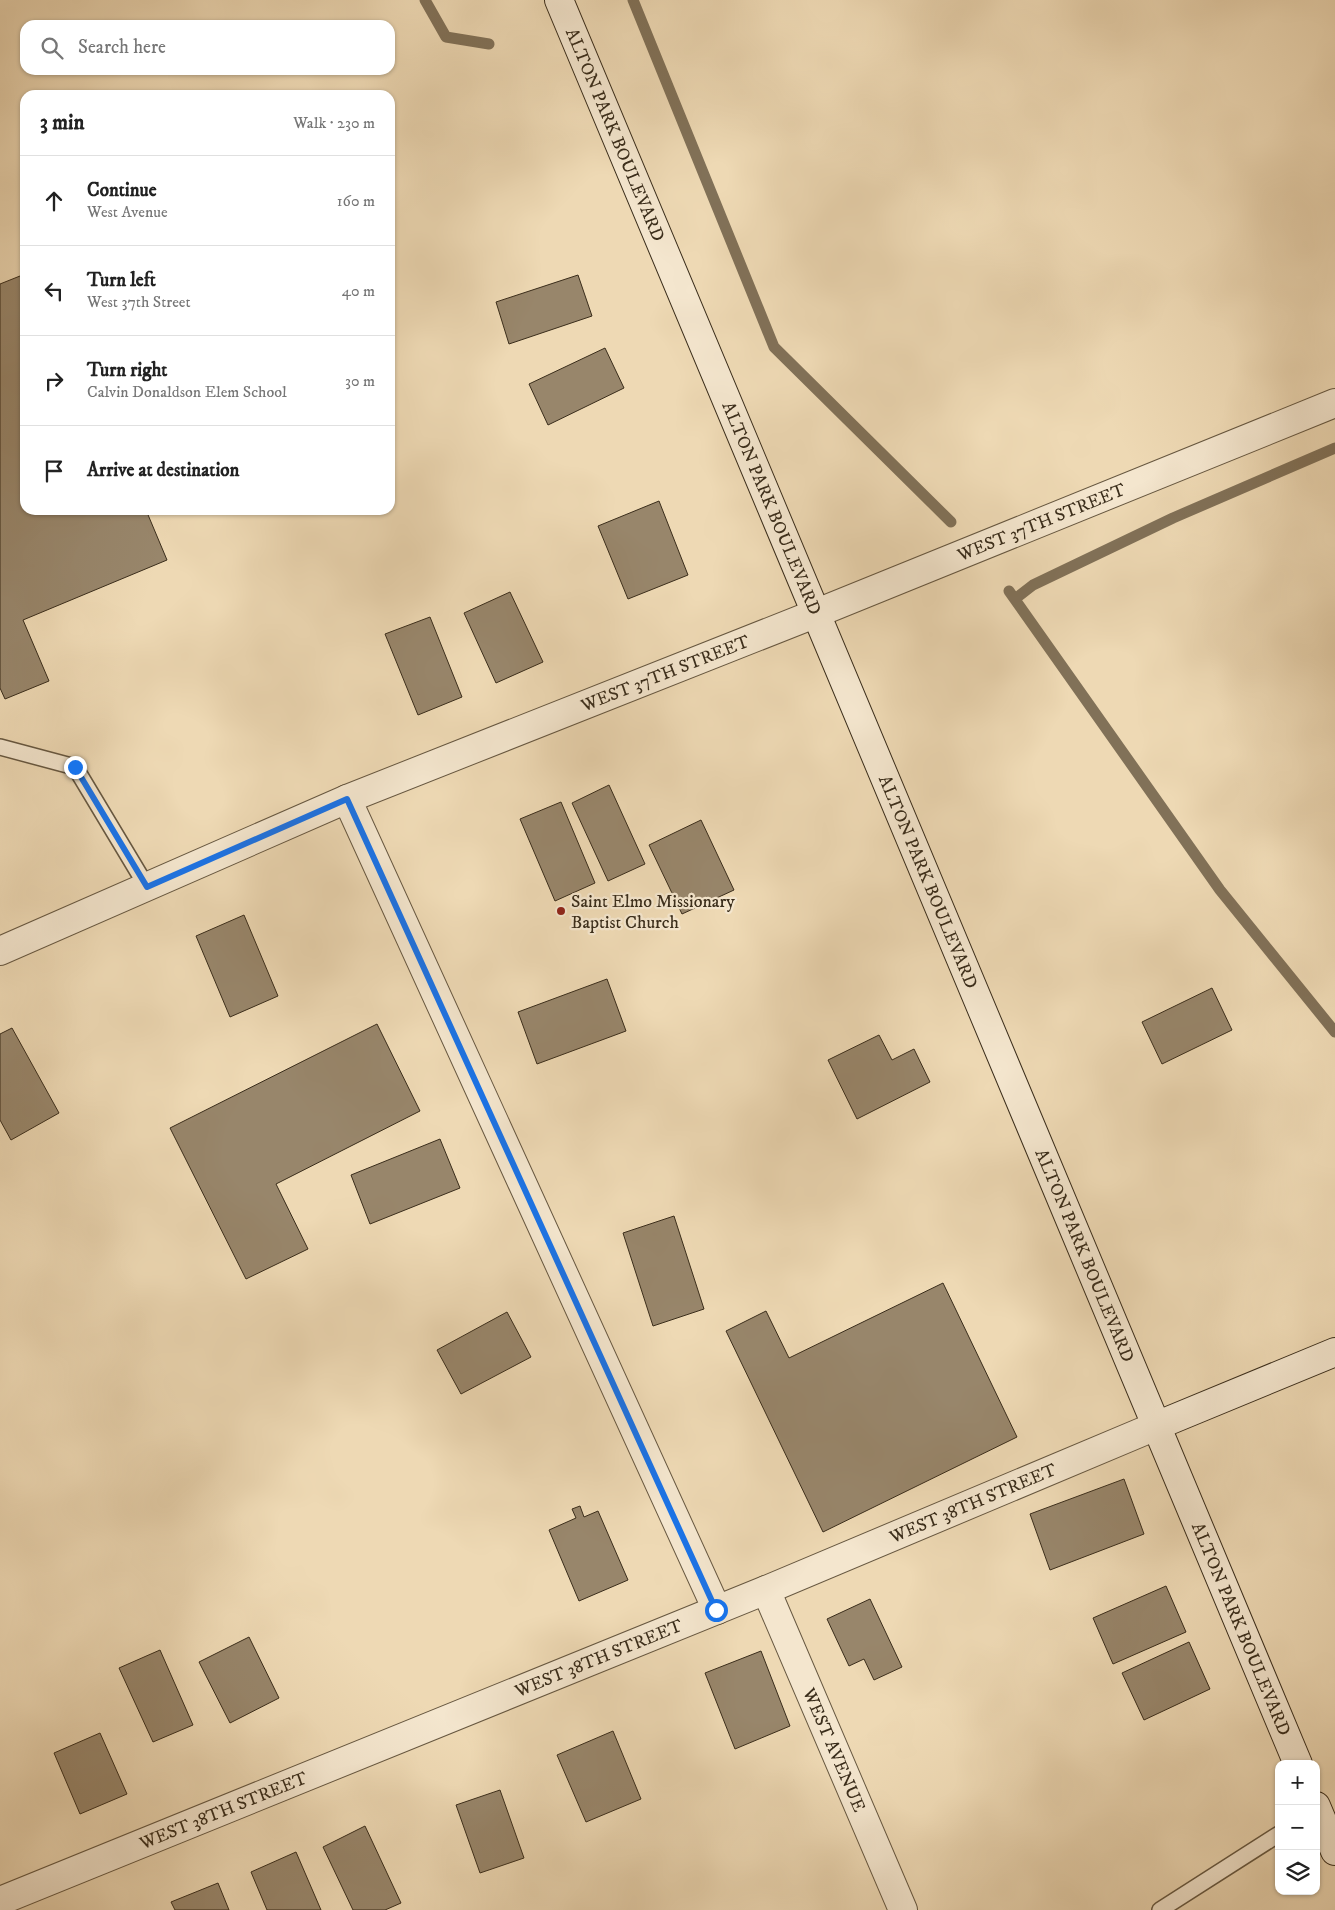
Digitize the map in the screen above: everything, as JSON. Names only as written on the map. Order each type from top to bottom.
[{"type":"street","name":"ALTON PARK BOULEVARD","points":[[559,0],[1296,1760]]},
{"type":"street","name":"WEST 37TH STREET","points":[[0,951],[347,799],[817,613],[1335,403]]},
{"type":"street","points":[[347,799],[716,1610]]},
{"type":"street","name":"WEST 38TH STREET","points":[[0,1901],[766,1590],[1335,1352]]},
{"type":"street","name":"WEST AVENUE","points":[[766,1590],[903,1910]]},
{"type":"street","points":[[1320,1816],[1335,1851]]},
{"type":"lane","points":[[0,747],[75,767],[147,887]]},
{"type":"lane","points":[[1160,1910],[1275,1837]]},
{"type":"building","points":[[578,275],[592,316],[509,344],[496,302]]},
{"type":"building","points":[[20,276],[20,515],[148,515],[167,560],[23,620],[49,681],[5,699],[0,688],[0,284]]},
{"type":"building","points":[[605,348],[624,388],[548,425],[529,384]]},
{"type":"building","points":[[659,501],[688,575],[628,599],[598,526]]},
{"type":"building","points":[[510,592],[543,662],[496,683],[464,613]]},
{"type":"building","points":[[430,617],[462,697],[418,715],[385,634]]},
{"type":"building","points":[[609,785],[645,864],[608,881],[572,803]]},
{"type":"building","points":[[561,802],[595,883],[555,901],[520,819]]},
{"type":"building","points":[[701,820],[734,890],[682,914],[649,845]]},
{"type":"building","points":[[244,915],[278,996],[230,1017],[196,936]]},
{"type":"building","points":[[607,979],[626,1031],[537,1064],[518,1012]]},
{"type":"building","points":[[1212,988],[1232,1030],[1162,1064],[1142,1022]]},
{"type":"building","points":[[377,1024],[420,1111],[276,1184],[308,1249],[246,1279],[170,1128]]},
{"type":"building","points":[[12,1028],[59,1113],[11,1140],[0,1120],[0,1034]]},
{"type":"building","points":[[879,1035],[892,1060],[914,1049],[930,1082],[857,1119],[828,1060]]},
{"type":"building","points":[[440,1139],[460,1188],[370,1224],[351,1175]]},
{"type":"building","points":[[674,1216],[704,1309],[653,1326],[623,1233]]},
{"type":"building","points":[[943,1283],[1017,1437],[823,1532],[726,1331],[766,1311],[789,1358]]},
{"type":"building","points":[[507,1312],[531,1357],[461,1394],[437,1350]]},
{"type":"building","points":[[1124,1479],[1144,1534],[1050,1570],[1030,1514]]},
{"type":"building","points":[[580,1506],[584,1517],[598,1511],[628,1580],[579,1601],[549,1530],[576,1518],[572,1509]]},
{"type":"building","points":[[1166,1586],[1186,1632],[1113,1664],[1093,1618]]},
{"type":"building","points":[[870,1599],[902,1667],[874,1680],[864,1659],[849,1666],[827,1619]]},
{"type":"building","points":[[249,1637],[279,1698],[230,1723],[199,1662]]},
{"type":"building","points":[[1189,1642],[1210,1689],[1144,1720],[1122,1673]]},
{"type":"building","points":[[160,1650],[193,1725],[153,1742],[119,1668]]},
{"type":"building","points":[[761,1651],[790,1726],[735,1749],[705,1673]]},
{"type":"building","points":[[613,1731],[641,1799],[586,1822],[557,1755]]},
{"type":"building","points":[[100,1733],[127,1794],[80,1814],[54,1753]]},
{"type":"building","points":[[500,1790],[524,1858],[480,1873],[456,1805]]},
{"type":"building","points":[[365,1826],[401,1903],[385,1910],[353,1910],[323,1847]]},
{"type":"building","points":[[296,1852],[321,1910],[267,1910],[251,1872]]},
{"type":"building","points":[[218,1883],[229,1910],[175,1910],[171,1902]]},
{"type":"waterway","points":[[425,0],[446,37],[489,44]]},
{"type":"waterway","points":[[633,0],[774,347],[951,522]]},
{"type":"waterway","points":[[1015,599],[1033,585],[1173,518],[1335,448]]},
{"type":"waterway","points":[[1009,591],[1220,890],[1335,1032]]},
{"type":"place","name":"Saint Elmo Missionary Baptist Church","points":[[561,911]]},
{"type":"route","points":[[75,767],[147,887],[347,799],[716,1610]]}]
